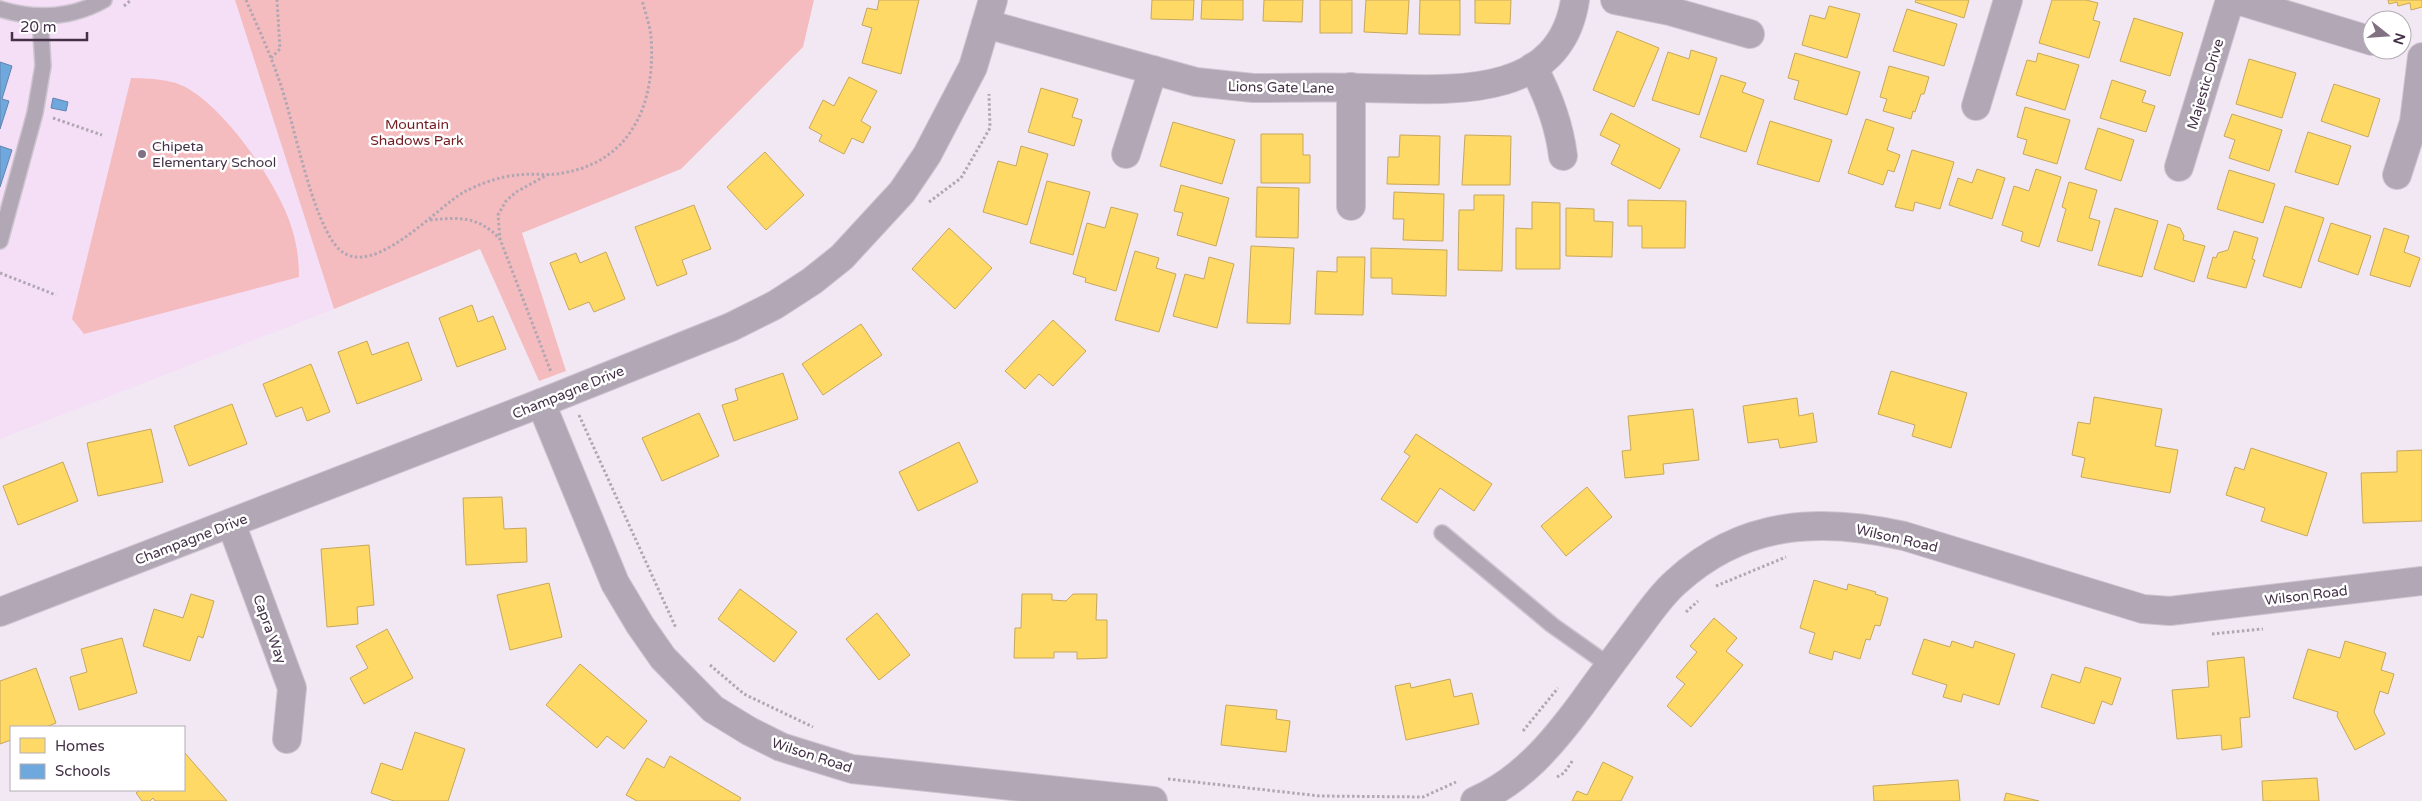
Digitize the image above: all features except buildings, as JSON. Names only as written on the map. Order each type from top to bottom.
[{"type":"street","name":"Lions Gate Lane","points":[[990,12],[1153,70],[1223,86],[1459,90],[1511,79],[1533,67],[1550,54],[1572,20],[1575,0]]},
{"type":"street","points":[[1615,0],[1670,11],[1750,34]]},
{"type":"street","points":[[1976,106],[2008,0]]},
{"type":"street","name":"Majestic Drive","points":[[2179,167],[2230,0]]},
{"type":"street","points":[[2237,0],[2362,38]]},
{"type":"street","name":"Champagne Drive","points":[[0,612],[541,403],[731,327],[775,305],[812,281],[842,257],[902,192],[927,155],[973,68],[990,12]]},
{"type":"street","points":[[2397,175],[2414,122],[2422,56]]},
{"type":"street","points":[[1533,67],[1544,88],[1560,130],[1563,156]]},
{"type":"street","points":[[1126,154],[1153,70]]},
{"type":"street","name":"Lions Gate Lane","points":[[1351,206],[1352,87]]},
{"type":"street","name":"Wilson Road","points":[[541,403],[615,582],[640,626],[663,658],[713,709],[749,731],[781,747],[852,768],[1158,790]]},
{"type":"street","name":"Capra Way","points":[[231,523],[292,688],[287,739]]},
{"type":"street","name":"Wilson Road","points":[[1470,790],[1513,780],[1559,735],[1654,606],[1675,582],[1727,546],[1758,534],[1790,528],[1825,525],[1864,527],[2143,609],[2170,611],[2422,581]]},
{"type":"lane","points":[[0,9],[25,16],[40,17],[68,14],[104,0]]},
{"type":"lane","points":[[0,241],[35,114],[43,66],[40,17]]},
{"type":"lane","points":[[1442,533],[1552,624],[1610,666]]},
{"type":"path","points":[[246,0],[278,78],[320,219],[339,250],[350,257],[366,257],[393,245],[430,220],[448,203],[466,191],[516,175],[563,173],[591,166],[616,151],[632,132],[649,92],[652,66],[651,35],[642,0]]},
{"type":"path","points":[[270,58],[280,50],[277,0]]},
{"type":"path","points":[[35,114],[102,135]]},
{"type":"path","points":[[550,174],[516,192],[506,201],[498,215],[500,239],[554,380]]},
{"type":"path","points":[[430,220],[456,217],[473,220],[488,226],[500,239]]},
{"type":"path","points":[[0,273],[56,295]]},
{"type":"path","points":[[544,376],[560,369]]},
{"type":"path","points":[[579,414],[680,635]]},
{"type":"path","points":[[1713,587],[1790,556]]},
{"type":"path","points":[[1679,618],[1699,600]]},
{"type":"path","points":[[2206,634],[2225,634],[2264,629]]},
{"type":"path","points":[[706,662],[744,694],[819,730]]},
{"type":"path","points":[[1521,734],[1564,681]]},
{"type":"path","points":[[1556,778],[1564,773],[1575,758]]},
{"type":"path","points":[[1158,790],[1320,796],[1423,796],[1470,790]]},
{"type":"shaded area","name":"Chipeta Elementary School","points":[[0,0],[235,0],[334,309],[0,439]]},
{"type":"green space","name":"Mountain Shadows Park","points":[[235,0],[814,0],[803,47],[681,169],[522,233],[566,371],[539,381],[480,249],[334,309]]},
{"type":"green space","points":[[131,78],[154,79],[176,83],[193,92],[229,124],[262,168],[285,211],[295,241],[299,277],[84,334],[72,319]]},
{"type":"place","name":"Chipeta Elementary School","points":[[142,154]]}]
